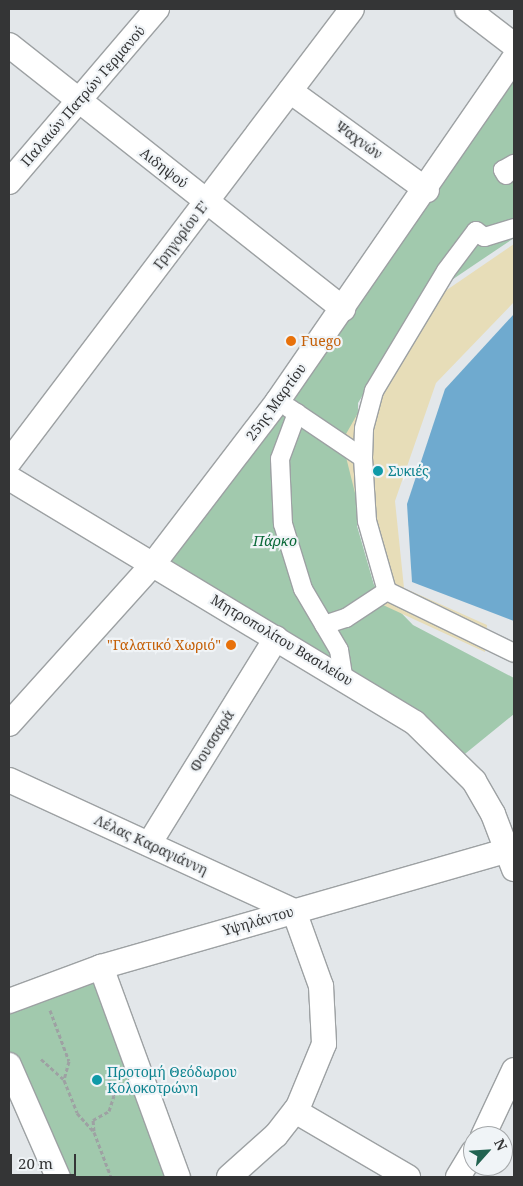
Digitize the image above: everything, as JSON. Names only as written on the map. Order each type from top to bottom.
[{"type":"street","name":"Παλαιών Πατρών Γερμανού","points":[[9,182],[157,9]]},
{"type":"street","name":"Γρηγορίου Ε'","points":[[9,462],[352,9]]},
{"type":"street","points":[[467,9],[514,45]]},
{"type":"street","name":"Αιδηψού","points":[[9,45],[343,309]]},
{"type":"street","name":"25ης Μαρτίου","points":[[9,724],[154,563],[287,407],[343,309],[427,190],[514,58]]},
{"type":"street","name":"Ψαχνών","points":[[290,91],[427,190]]},
{"type":"street","points":[[514,228],[484,237],[476,231],[446,271],[374,391],[364,429],[367,521],[387,590],[514,653]]},
{"type":"street","points":[[343,676],[339,650],[303,589],[283,524],[280,459],[287,407],[364,458]]},
{"type":"street","name":"Μητροπολίτου Βασιλείου","points":[[9,478],[343,676],[415,724],[474,781],[512,859]]},
{"type":"street","points":[[324,625],[346,618],[387,590]]},
{"type":"street","name":"Φουσσαρά","points":[[149,844],[276,638]]},
{"type":"street","name":"Λέλας Καραγιάννη","points":[[9,780],[294,911]]},
{"type":"street","name":"Υψηλάντου","points":[[9,1001],[102,967],[294,911],[512,859]]},
{"type":"street","points":[[229,1177],[276,1136],[295,1111],[324,1044],[326,1018],[321,986],[294,911]]},
{"type":"street","points":[[102,967],[178,1177]]},
{"type":"street","points":[[9,1065],[58,1177]]},
{"type":"street","points":[[488,1126],[514,1070]]},
{"type":"street","points":[[295,1111],[408,1177]]},
{"type":"path","points":[[43,989],[69,1061],[64,1080]]},
{"type":"path","points":[[112,1177],[94,1132],[93,1120],[109,1111],[114,1096],[108,1083],[130,1045]]},
{"type":"path","points":[[41,1059],[64,1080],[77,1113],[94,1132]]},
{"type":"green space","name":"Πάρκο","points":[[514,58],[514,238],[419,302],[358,403],[357,526],[374,585],[413,625],[514,678],[514,714],[455,762],[154,563]]},
{"type":"green space","points":[[101,967],[178,1177],[58,1177],[9,1065],[9,1001]]},
{"type":"sand","name":"Συκιές","points":[[514,244],[514,302],[436,383],[395,501],[404,588],[487,625],[485,652],[383,605],[342,441],[416,311]]},
{"type":"water","points":[[514,314],[514,621],[412,582],[407,504],[445,389]]},
{"type":"place","name":"Fuego","points":[[291,341]]},
{"type":"place","name":"Συκιές","points":[[378,471]]},
{"type":"place","name":"\"Γαλατικό Χωριό\"","points":[[231,645]]},
{"type":"place","name":"Προτομή Θεόδωρου Κολοκοτρώνη","points":[[97,1080]]}]
